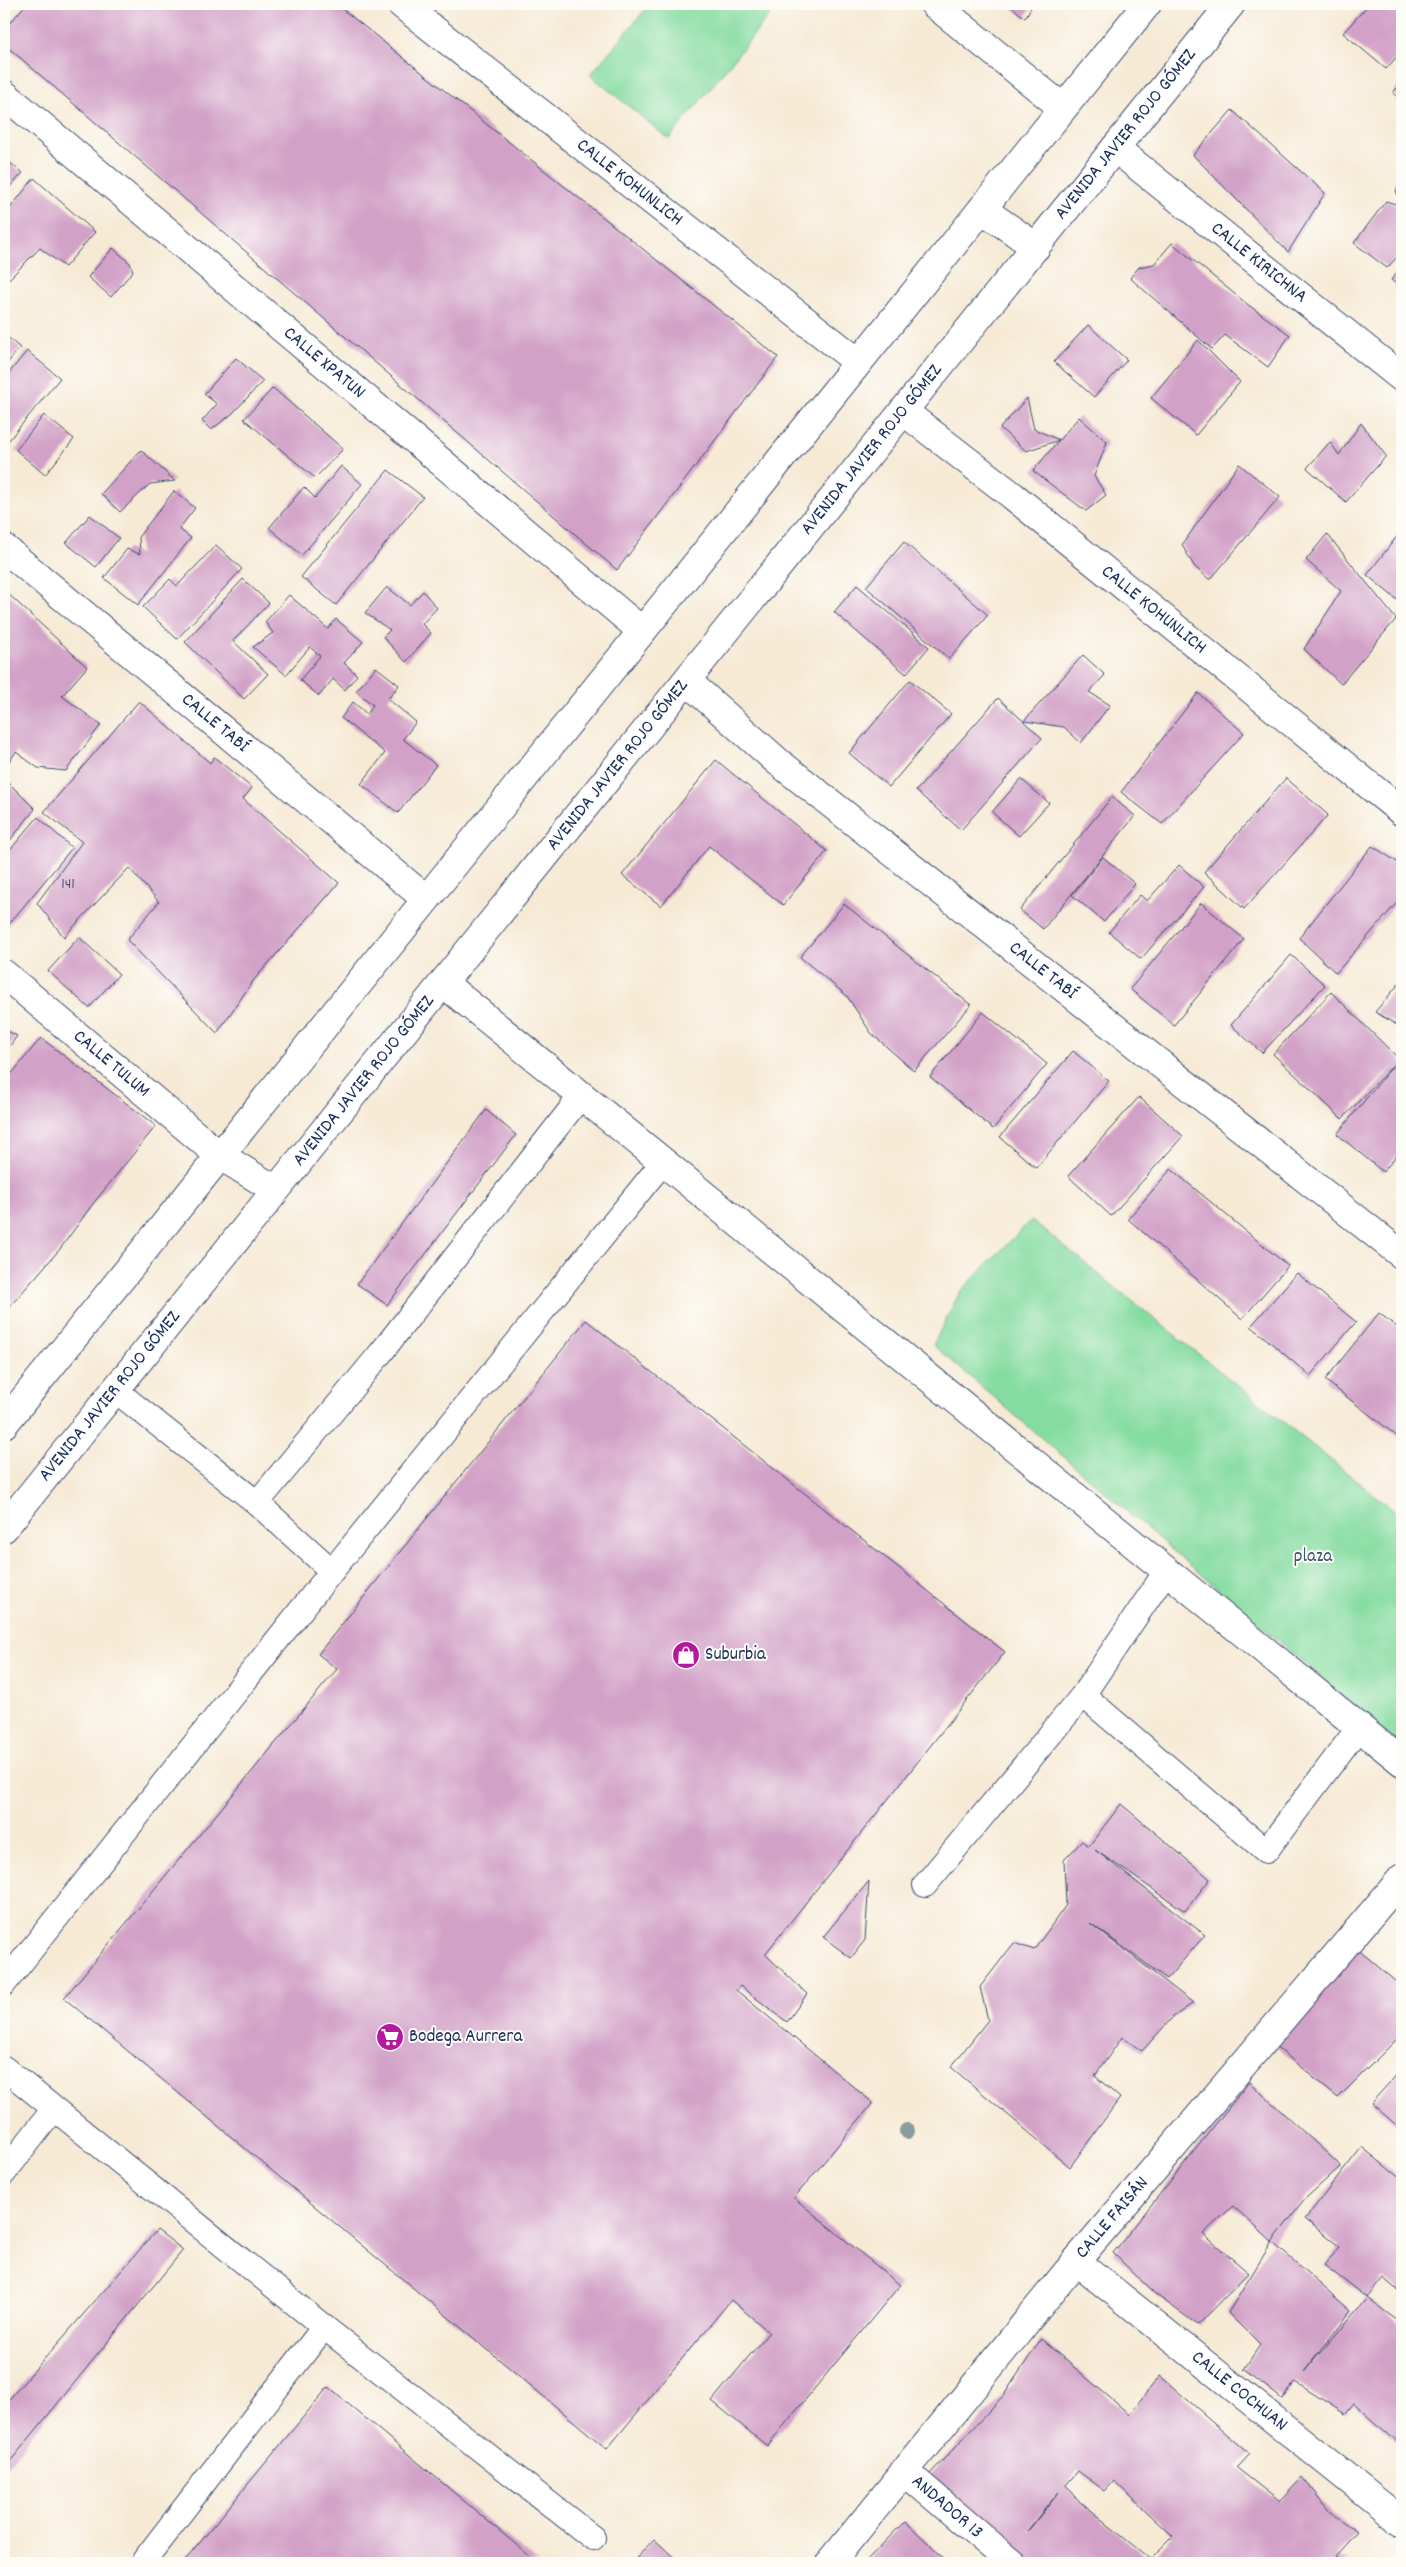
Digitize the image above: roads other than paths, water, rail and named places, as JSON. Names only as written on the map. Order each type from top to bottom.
[{"type":"street","name":"CALLE KOHUNLICH","points":[[400,4],[858,362]]},
{"type":"street","points":[[934,4],[1063,108]]},
{"type":"street","points":[[4,1424],[1147,4]]},
{"type":"street","name":"AVENIDA JAVIER ROJO GÓMEZ","points":[[4,1528],[1231,4]]},
{"type":"street","name":"CALLE XPATUN","points":[[4,94],[642,631]]},
{"type":"street","name":"CALLE KIRICHNA","points":[[1115,148],[1402,378]]},
{"type":"street","points":[[982,209],[1036,247]]},
{"type":"street","name":"CALLE KOHUNLICH","points":[[903,411],[1013,496],[1402,812]]},
{"type":"street","name":"CALLE TABÍ","points":[[4,548],[426,899]]},
{"type":"street","name":"CALLE TABÍ","points":[[687,681],[777,762],[1402,1255]]},
{"type":"street","name":"CALLE TULUM","points":[[4,974],[220,1155],[276,1190]]},
{"type":"street","points":[[443,983],[1402,1762]]},
{"type":"street","name":"CALLE FAISÁN","points":[[830,2563],[1076,2261],[1402,1878]]},
{"type":"street","name":"CALLE COCHUAN","points":[[1076,2261],[1402,2522]]},
{"type":"street","name":"ANDADOR 13","points":[[904,2470],[1012,2563]]},
{"type":"lane","points":[[256,1503],[380,1354],[581,1096]]},
{"type":"lane","points":[[4,1984],[332,1571],[663,1162]]},
{"type":"lane","points":[[115,1390],[256,1503],[332,1571]]},
{"type":"lane","points":[[925,1885],[1083,1695],[1167,1570]]},
{"type":"lane","points":[[1083,1695],[1266,1851],[1359,1727]]},
{"type":"lane","points":[[4,2068],[324,2327],[593,2538]]},
{"type":"lane","points":[[4,2173],[54,2109]]},
{"type":"lane","points":[[142,2563],[324,2327]]},
{"type":"place","name":"Suburbia","points":[[686,1655]]},
{"type":"place","name":"Bodega Aurrera","points":[[390,2037]]},
{"type":"park label","name":"plaza","points":[[1313,1557]]}]
